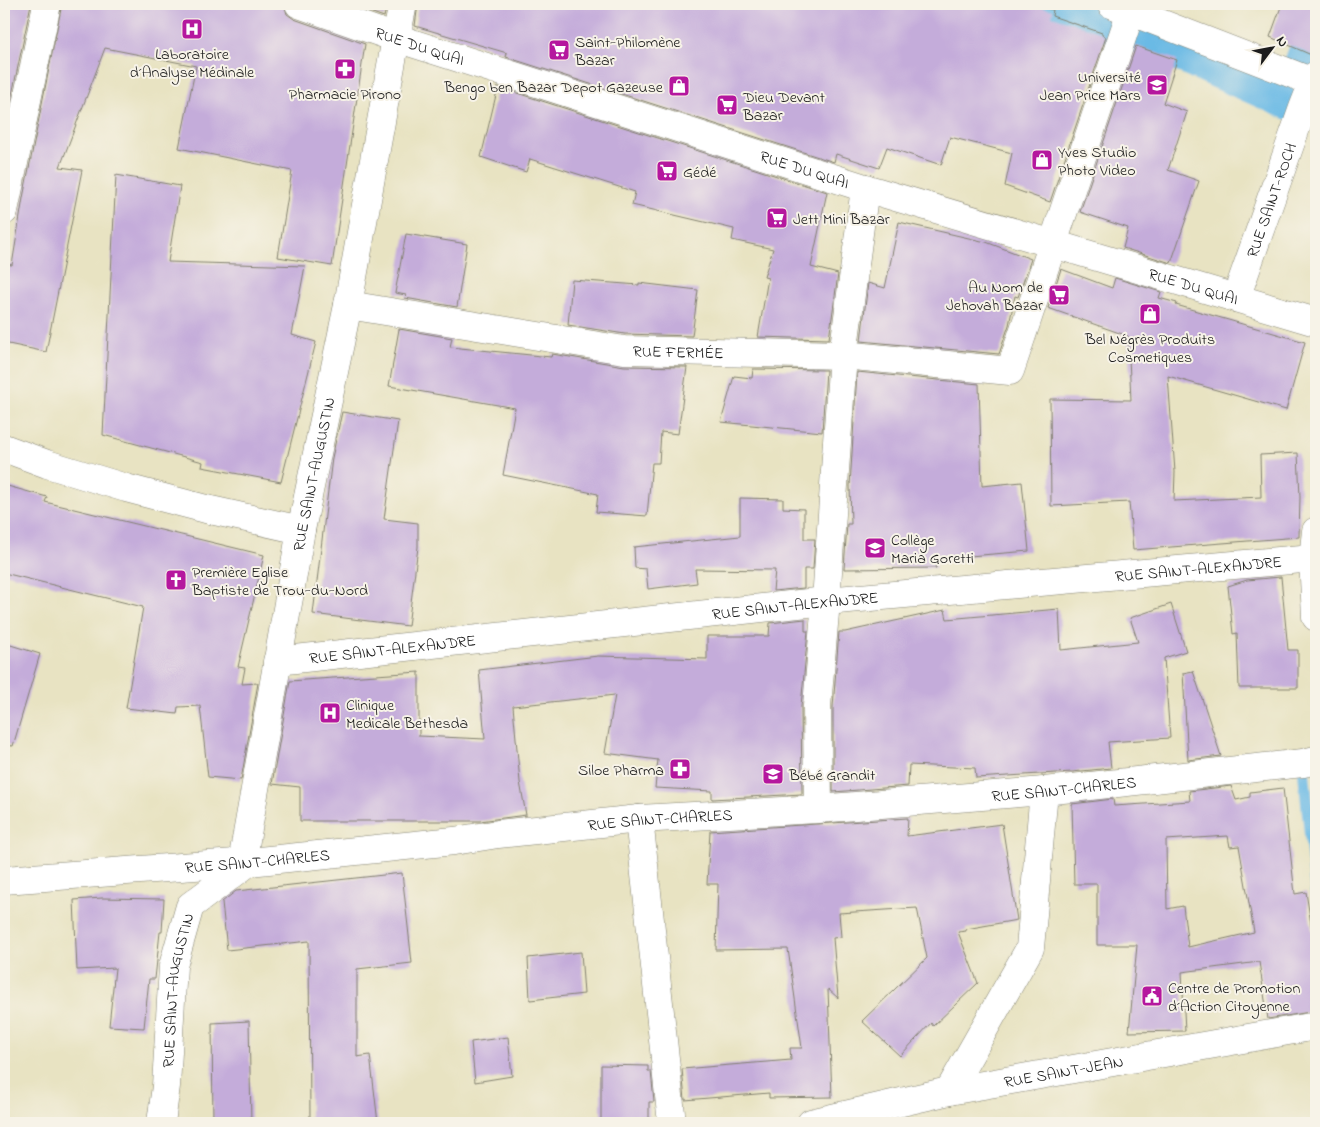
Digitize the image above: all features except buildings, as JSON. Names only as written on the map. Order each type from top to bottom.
[{"type":"street","points":[[4,211],[47,4]]},
{"type":"street","name":"RUE DU QUAI","points":[[299,4],[396,38],[865,188],[1316,322]]},
{"type":"street","name":"RUE SAINT-AUGUSTIN","points":[[161,1123],[166,1086],[173,966],[190,906],[249,862],[244,851],[277,661],[301,530],[348,305],[403,4]]},
{"type":"street","points":[[1053,244],[1121,7],[1315,79]]},
{"type":"street","name":"RUE SAINT-ROCH","points":[[1236,298],[1315,79]]},
{"type":"street","points":[[818,809],[817,706],[843,355],[865,188]]},
{"type":"street","name":"RUE FERMÉE","points":[[348,305],[624,350],[843,355],[1010,370],[1053,244]]},
{"type":"street","points":[[4,448],[47,464],[126,488],[206,509],[301,530]]},
{"type":"street","points":[[1316,531],[1313,558],[1316,617]]},
{"type":"street","name":"RUE SAINT-ALEXANDRE","points":[[277,661],[826,601],[1313,558]]},
{"type":"street","name":"RUE SAINT-CHARLES","points":[[4,880],[249,862],[454,841],[498,834],[640,819],[818,809],[1044,790],[1294,764],[1316,760]]},
{"type":"street","points":[[949,1091],[1030,948],[1044,790]]},
{"type":"street","points":[[640,819],[672,1123]]},
{"type":"street","name":"RUE SAINT-JEAN","points":[[812,1123],[949,1091],[1316,1026]]},
{"type":"waterway","points":[[1062,4],[1112,22]]},
{"type":"waterway","points":[[1138,32],[1290,99],[1292,96]]},
{"type":"waterway","points":[[1302,72],[1316,35]]},
{"type":"waterway","points":[[1303,763],[1316,894]]},
{"type":"place","name":"Laboratoire d´Analyse Médinale","points":[[192,29]]},
{"type":"place","name":"Saint-Philomène Bazar","points":[[559,50]]},
{"type":"place","name":"Pharmacie Pirono","points":[[345,69]]},
{"type":"place","name":"Université Jean Price Mars","points":[[1157,85]]},
{"type":"place","name":"Bengo ben Bazar Depot Gazeuse","points":[[679,86]]},
{"type":"place","name":"Dieu Devant Bazar","points":[[727,105]]},
{"type":"place","name":"Yves Studio Photo Video","points":[[1042,160]]},
{"type":"place","name":"Gédé","points":[[667,171]]},
{"type":"place","name":"Jett Mini Bazar","points":[[777,218]]},
{"type":"place","name":"Au Nom de Jehovah Bazar","points":[[1059,295]]},
{"type":"place","name":"Bel Négrès Produits Cosmetiques","points":[[1150,314]]},
{"type":"place","name":"Collège Maria Goretti","points":[[875,548]]},
{"type":"place","name":"Première Eglise Baptiste de Trou-du-Nord","points":[[176,580]]},
{"type":"place","name":"Clinique Medicale Bethesda","points":[[330,713]]},
{"type":"place","name":"Siloe Pharma","points":[[680,769]]},
{"type":"place","name":"Bébé Grandit","points":[[773,774]]},
{"type":"place","name":"Centre de Promotion d´Action Citoyenne","points":[[1152,996]]}]
